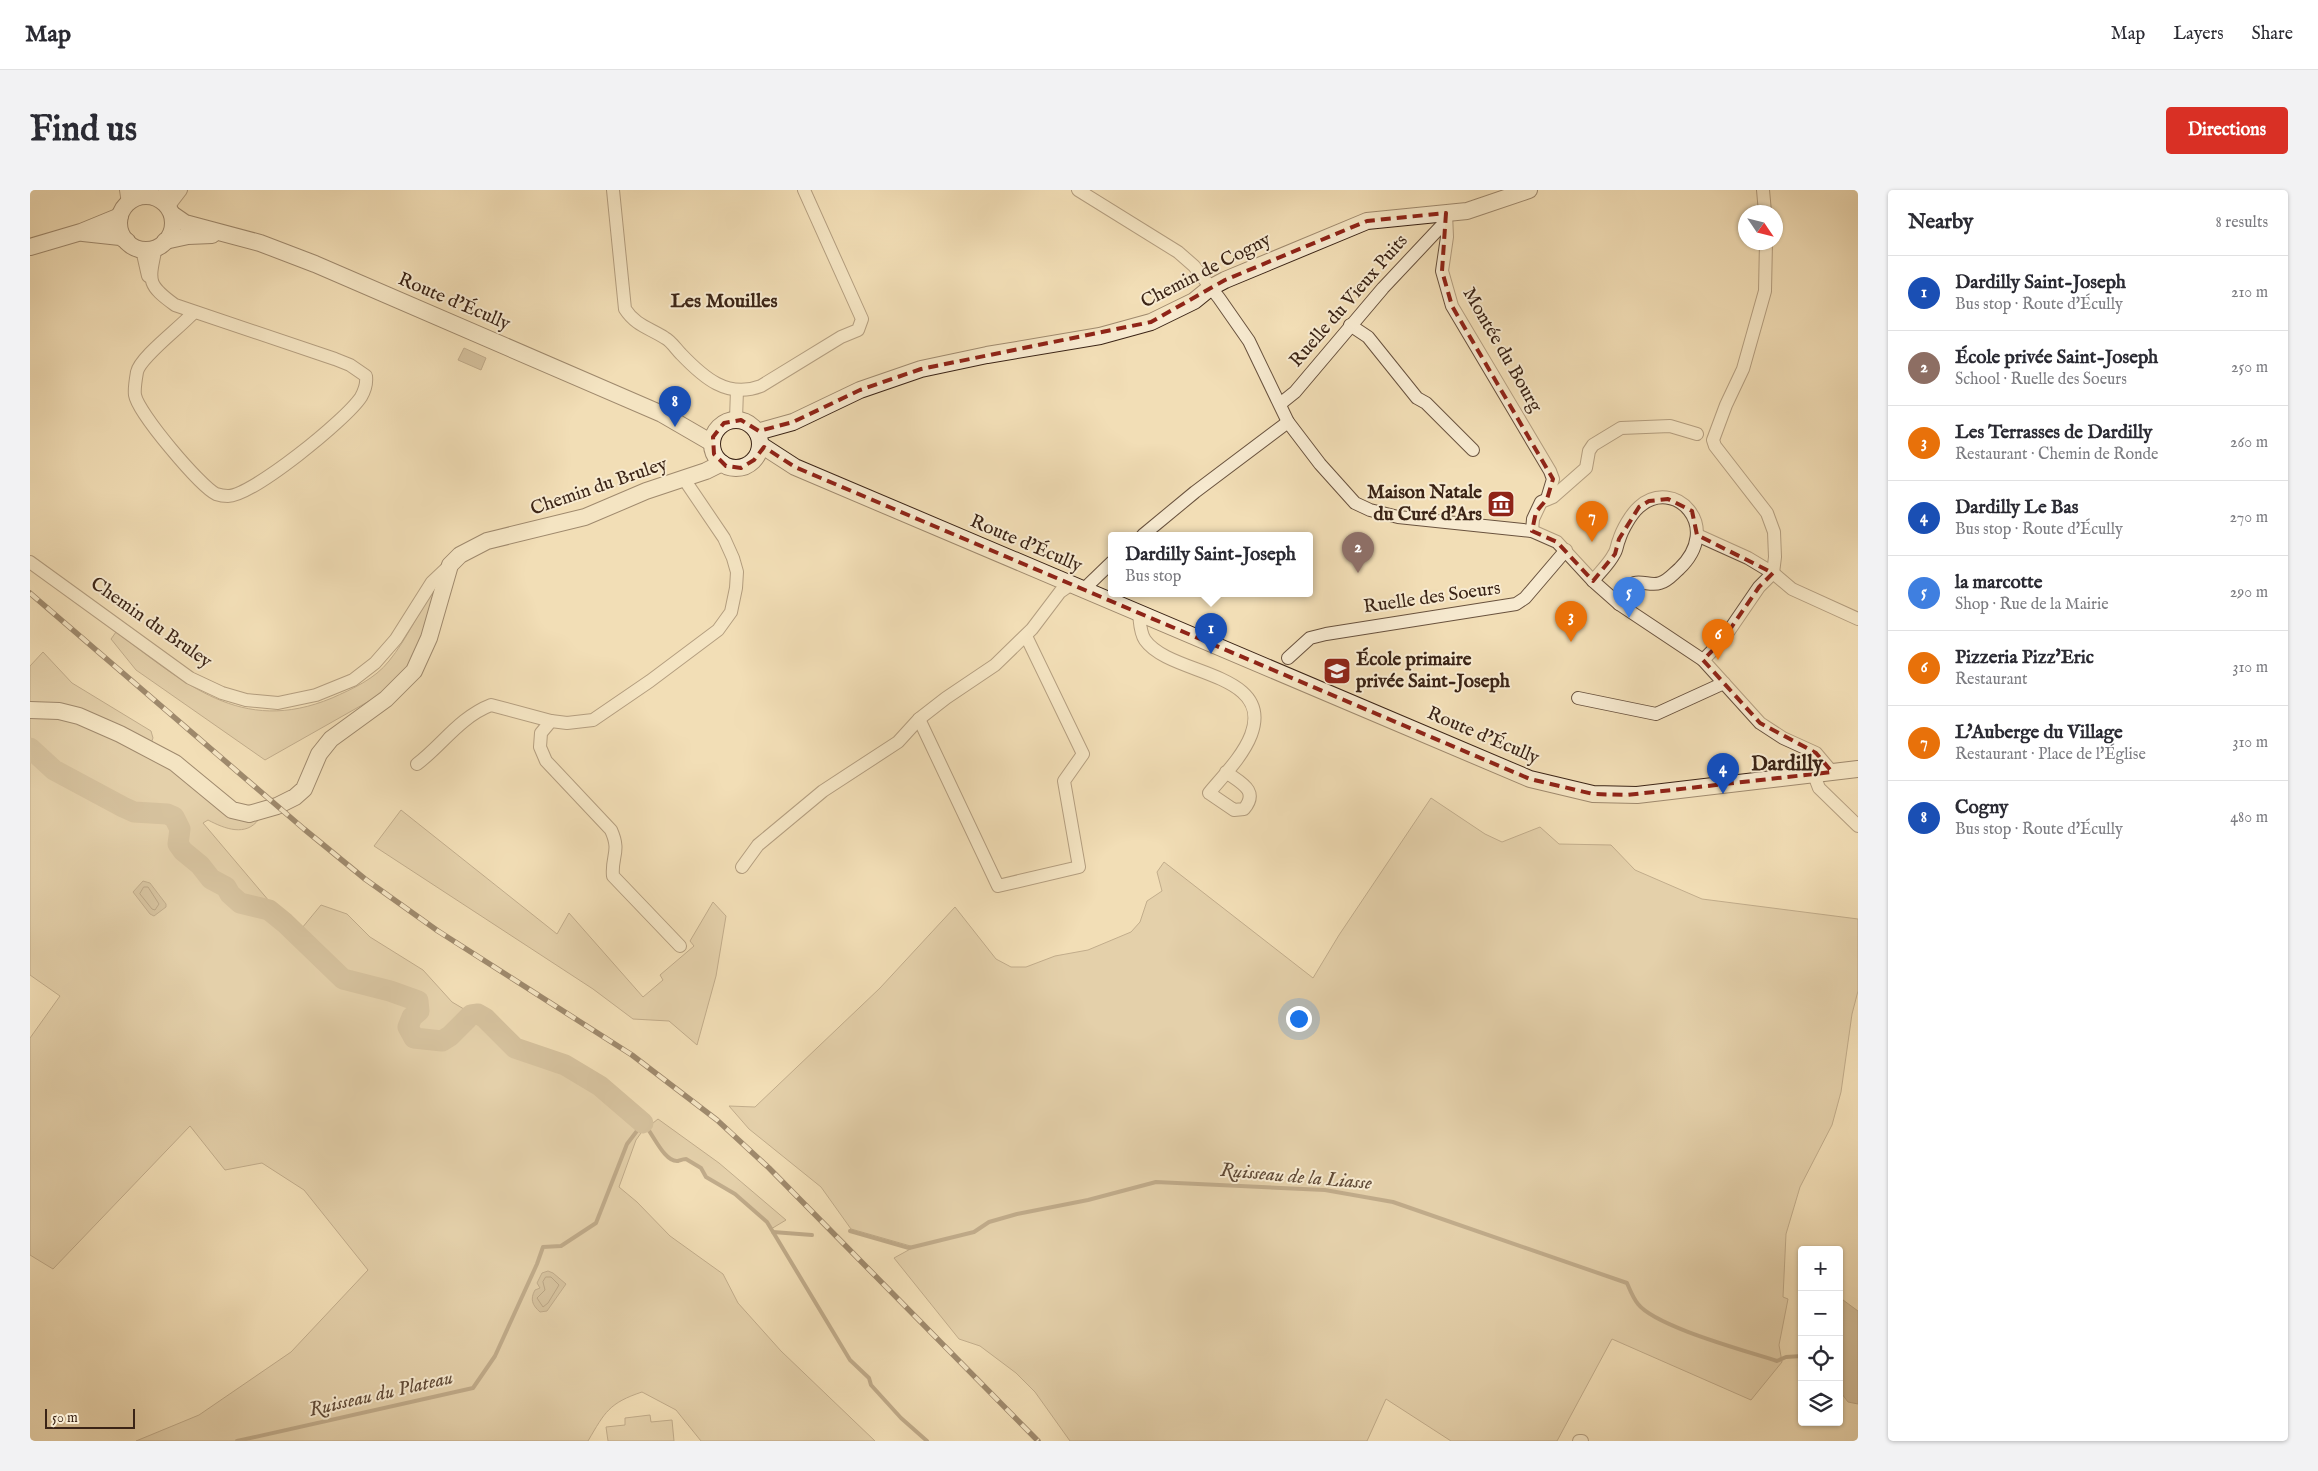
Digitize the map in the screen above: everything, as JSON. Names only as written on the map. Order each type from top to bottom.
[{"type":"street","points":[[30,248],[80,232],[147,200],[180,190]]},
{"type":"street","points":[[613,190],[625,309],[631,318],[642,327],[666,338],[703,376],[737,390],[753,390],[769,382],[841,337],[858,330],[862,319],[804,190]]},
{"type":"street","points":[[1078,190],[1178,252],[1194,266],[1249,341],[1288,422],[1355,503],[1370,510],[1398,517],[1532,531],[1557,542],[1593,581],[1619,604],[1703,660],[1760,723],[1783,738],[1816,754],[1832,772]]},
{"type":"street","name":"Chemin de Cogny","points":[[757,446],[793,422],[860,390],[921,369],[987,355],[1100,336],[1170,315],[1194,301],[1210,288],[1257,265],[1367,221],[1446,217],[1529,190]]},
{"type":"street","points":[[1763,190],[1764,205]]},
{"type":"street","points":[[131,244],[120,229],[147,200]]},
{"type":"street","points":[[147,200],[172,229],[161,244],[150,271],[152,284]]},
{"type":"street","name":"Route d'Écully","points":[[147,200],[185,223],[260,243],[314,264],[662,414],[703,425],[719,426]]},
{"type":"street","name":"Ruelle du Vieux Puits","points":[[1280,404],[1295,392],[1350,325],[1446,217]]},
{"type":"street","name":"Montée du Bourg","points":[[1446,217],[1447,237],[1442,271],[1452,306],[1550,471],[1553,479],[1547,499]]},
{"type":"street","points":[[80,232],[120,237],[131,244],[143,254],[147,273],[152,284],[161,295],[175,305],[334,359],[350,365],[366,376],[367,385],[353,407],[340,421],[269,476],[229,497],[217,494],[191,471],[156,431],[135,395],[137,370],[151,352],[194,312]]},
{"type":"street","name":"Route d'Écully","points":[[131,244],[142,249],[188,236],[226,235]]},
{"type":"street","points":[[1703,660],[1722,641],[1759,587],[1773,573],[1776,557],[1774,532],[1767,514],[1715,446],[1714,440],[1726,405],[1743,369],[1765,291],[1766,250]]},
{"type":"street","points":[[1350,325],[1368,337],[1417,398],[1426,403],[1473,450]]},
{"type":"street","points":[[736,420],[737,390]]},
{"type":"street","name":"Route d'Écully","points":[[662,414],[716,452]]},
{"type":"street","points":[[730,420],[746,421],[757,446],[746,466],[736,468],[716,452],[719,426],[730,420]]},
{"type":"street","points":[[1147,532],[1195,492],[1288,422]]},
{"type":"street","points":[[1532,531],[1536,512],[1541,502],[1553,497],[1586,468],[1589,451],[1593,444],[1621,428],[1670,426],[1697,434]]},
{"type":"street","name":"Route d'Écully","points":[[757,446],[795,467],[1562,793],[1582,796],[1593,794],[1637,795],[1814,775]]},
{"type":"street","name":"Chemin du Bruley","points":[[30,562],[190,678],[222,693],[246,700],[278,703],[316,695],[354,680],[375,663],[396,639],[432,582],[460,555],[487,541],[571,521],[646,491],[687,478],[716,452]]},
{"type":"street","points":[[417,764],[462,722],[490,705],[566,724],[593,720],[650,681],[718,630],[731,612],[737,572],[724,538],[687,478]]},
{"type":"street","points":[[1593,581],[1614,554],[1619,539],[1639,507],[1649,501],[1668,499],[1684,505],[1692,511],[1695,518],[1697,535],[1690,556],[1673,575],[1659,584],[1634,583],[1619,604]]},
{"type":"street","points":[[1697,535],[1724,546],[1773,573],[1792,589],[1858,620]]},
{"type":"street","name":"Ruelle des Soeurs","points":[[1288,658],[1310,638],[1350,629],[1521,602],[1566,550]]},
{"type":"street","points":[[30,710],[59,711],[99,724],[175,763],[232,810],[249,814],[263,811],[300,793],[309,782],[324,746],[386,699],[414,670],[429,638],[450,565]]},
{"type":"street","points":[[742,867],[758,844],[823,791],[898,742],[919,719],[995,665],[1026,636],[1060,592],[1076,587],[1108,565]]},
{"type":"street","points":[[1139,614],[1143,638],[1152,648],[1168,659],[1228,683],[1244,692],[1253,703],[1255,711],[1251,736],[1226,772]]},
{"type":"street","points":[[919,719],[998,886],[1079,867],[1064,781],[1083,754],[1026,636]]},
{"type":"street","points":[[1578,698],[1656,714],[1724,683]]},
{"type":"street","points":[[551,721],[541,734],[540,747],[546,761],[611,830],[616,841],[617,852],[612,867],[613,876],[680,946]]},
{"type":"street","points":[[1858,769],[1814,775],[1819,788],[1858,826]]},
{"type":"highlighted area","points":[[1446,213],[1442,271],[1452,306],[1553,479],[1547,499],[1536,512],[1532,531],[1557,542],[1593,581],[1615,554],[1619,539],[1639,507],[1649,501],[1668,499],[1692,511],[1697,535],[1773,573],[1759,587],[1722,641],[1703,660],[1760,723],[1816,753],[1832,772],[1627,795],[1593,794],[1530,779],[795,467],[764,447],[754,460],[741,468],[726,466],[714,454],[713,437],[724,423],[741,420],[759,431],[793,422],[860,390],[921,369],[1151,322],[1225,280],[1367,221]]},
{"type":"shaded area","points":[[435,587],[439,587],[412,661],[378,696],[265,760],[136,670],[111,639],[116,632],[166,669],[216,698],[242,707],[270,711],[299,708],[340,695],[377,673],[402,644]]},
{"type":"shaded area","points":[[43,652],[72,683],[151,731],[153,738],[149,748],[259,819],[254,825],[242,830],[221,826],[208,820],[203,823],[297,934],[321,905],[347,914],[370,937],[423,970],[452,1002],[474,1015],[478,1014],[485,1018],[515,1048],[565,1065],[600,1086],[646,1126],[636,1140],[619,1187],[637,1202],[670,1236],[723,1274],[738,1303],[781,1351],[875,1441],[701,1441],[676,1410],[642,1392],[622,1400],[609,1410],[588,1441],[136,1441],[199,1415],[291,1352],[368,1270],[304,1190],[262,1163],[225,1170],[190,1126],[53,1269],[30,1255],[30,1038],[60,996],[30,975],[30,666]]},
{"type":"shaded area","points":[[1431,798],[1485,834],[1502,842],[1540,827],[1559,844],[1611,845],[1635,870],[1702,899],[1858,919],[1858,991],[1852,1014],[1841,1092],[1832,1125],[1800,1187],[1786,1234],[1783,1297],[1788,1299],[1779,1345],[1782,1362],[1751,1400],[1612,1339],[1557,1441],[1451,1441],[1386,1399],[1367,1441],[1070,1441],[1035,1392],[1016,1373],[980,1346],[959,1339],[894,1258],[914,1247],[851,1229],[821,1187],[749,1129],[729,1106],[755,1107],[880,988],[955,907],[996,959],[1011,967],[1026,967],[1055,956],[1088,950],[1131,932],[1140,922],[1147,901],[1162,891],[1157,872],[1164,862],[1313,978],[1339,935]]},
{"type":"shaded area","points":[[401,810],[557,934],[569,913],[643,997],[663,980],[660,975],[694,946],[690,941],[713,902],[726,916],[716,976],[697,1045],[669,1021],[633,1019],[593,989],[374,846]]},
{"type":"shaded area","points":[[509,1038],[561,1055],[580,1070],[566,1062],[517,1046]]},
{"type":"shaded area","points":[[658,1119],[719,1163],[786,1220],[771,1229],[767,1222],[735,1194],[706,1177],[701,1168],[686,1159],[678,1161],[668,1158],[648,1127]]},
{"type":"shaded area","points":[[650,1415],[651,1422],[672,1420],[674,1441],[608,1441],[606,1427],[625,1425],[625,1418]]},
{"type":"water","points":[[464,348],[486,358],[481,370],[458,360]]},
{"type":"water","points":[[143,881],[150,883],[166,904],[166,907],[154,916],[150,914],[133,892]]},
{"type":"water","points":[[548,1271],[566,1284],[547,1311],[540,1312],[535,1307],[532,1299],[535,1290],[540,1288],[537,1283],[542,1273]]},
{"type":"water","points":[[1843,1300],[1858,1311],[1858,1404],[1848,1402],[1843,1395]]},
{"type":"waterway","points":[[30,748],[54,770],[123,807],[134,812],[167,814],[174,817],[180,829],[178,844],[183,851],[200,865],[211,879],[226,887],[230,894],[240,903],[269,910],[343,979],[390,991],[418,1001],[419,1011],[412,1017],[408,1027],[414,1038],[442,1041],[450,1036],[471,1015],[478,1014],[485,1018],[515,1048],[565,1065],[600,1086],[643,1123]]},
{"type":"waterway","name":"Ruisseau du Plateau","points":[[237,1441],[473,1388],[495,1356],[543,1247],[561,1246],[596,1223],[627,1144],[643,1123],[668,1157],[678,1161],[686,1159],[701,1168],[706,1177],[735,1194],[767,1222],[850,1360],[869,1378],[871,1385],[901,1418],[927,1441]]},
{"type":"waterway","name":"Ruisseau de la Liasse","points":[[850,1231],[909,1248],[974,1232],[989,1222],[1017,1214],[1088,1200],[1156,1182],[1325,1190],[1393,1202],[1627,1283],[1636,1302],[1648,1313],[1682,1330],[1777,1361],[1786,1357],[1798,1356]]},
{"type":"waterway","name":"Ruisseau de la Liasse","points":[[773,1232],[812,1235]]},
{"type":"railway","points":[[30,593],[304,829],[365,879],[438,931],[632,1055],[717,1120],[769,1168],[1038,1441]]},
{"type":"place","name":"Cogny","points":[[675,427]]},
{"type":"place","name":"Maison Natale du Curé d'Ars","points":[[1501,504]]},
{"type":"place","name":"L'Auberge du Village","points":[[1592,542]]},
{"type":"place","name":"École privée Saint-Joseph","points":[[1358,573]]},
{"type":"place","name":"la marcotte","points":[[1629,618]]},
{"type":"place","name":"Les Terrasses de Dardilly","points":[[1571,642]]},
{"type":"place","name":"Dardilly Saint-Joseph","points":[[1211,654]]},
{"type":"place","name":"Pizzeria Pizz'Eric","points":[[1718,660]]},
{"type":"place","name":"École primaire privée Saint-Joseph","points":[[1337,671]]},
{"type":"place","name":"Dardilly Le Bas","points":[[1723,794]]},
{"type":"district","name":"Les Mouilles","points":[[724,301]]},
{"type":"district","name":"Dardilly","points":[[1787,764]]}]
